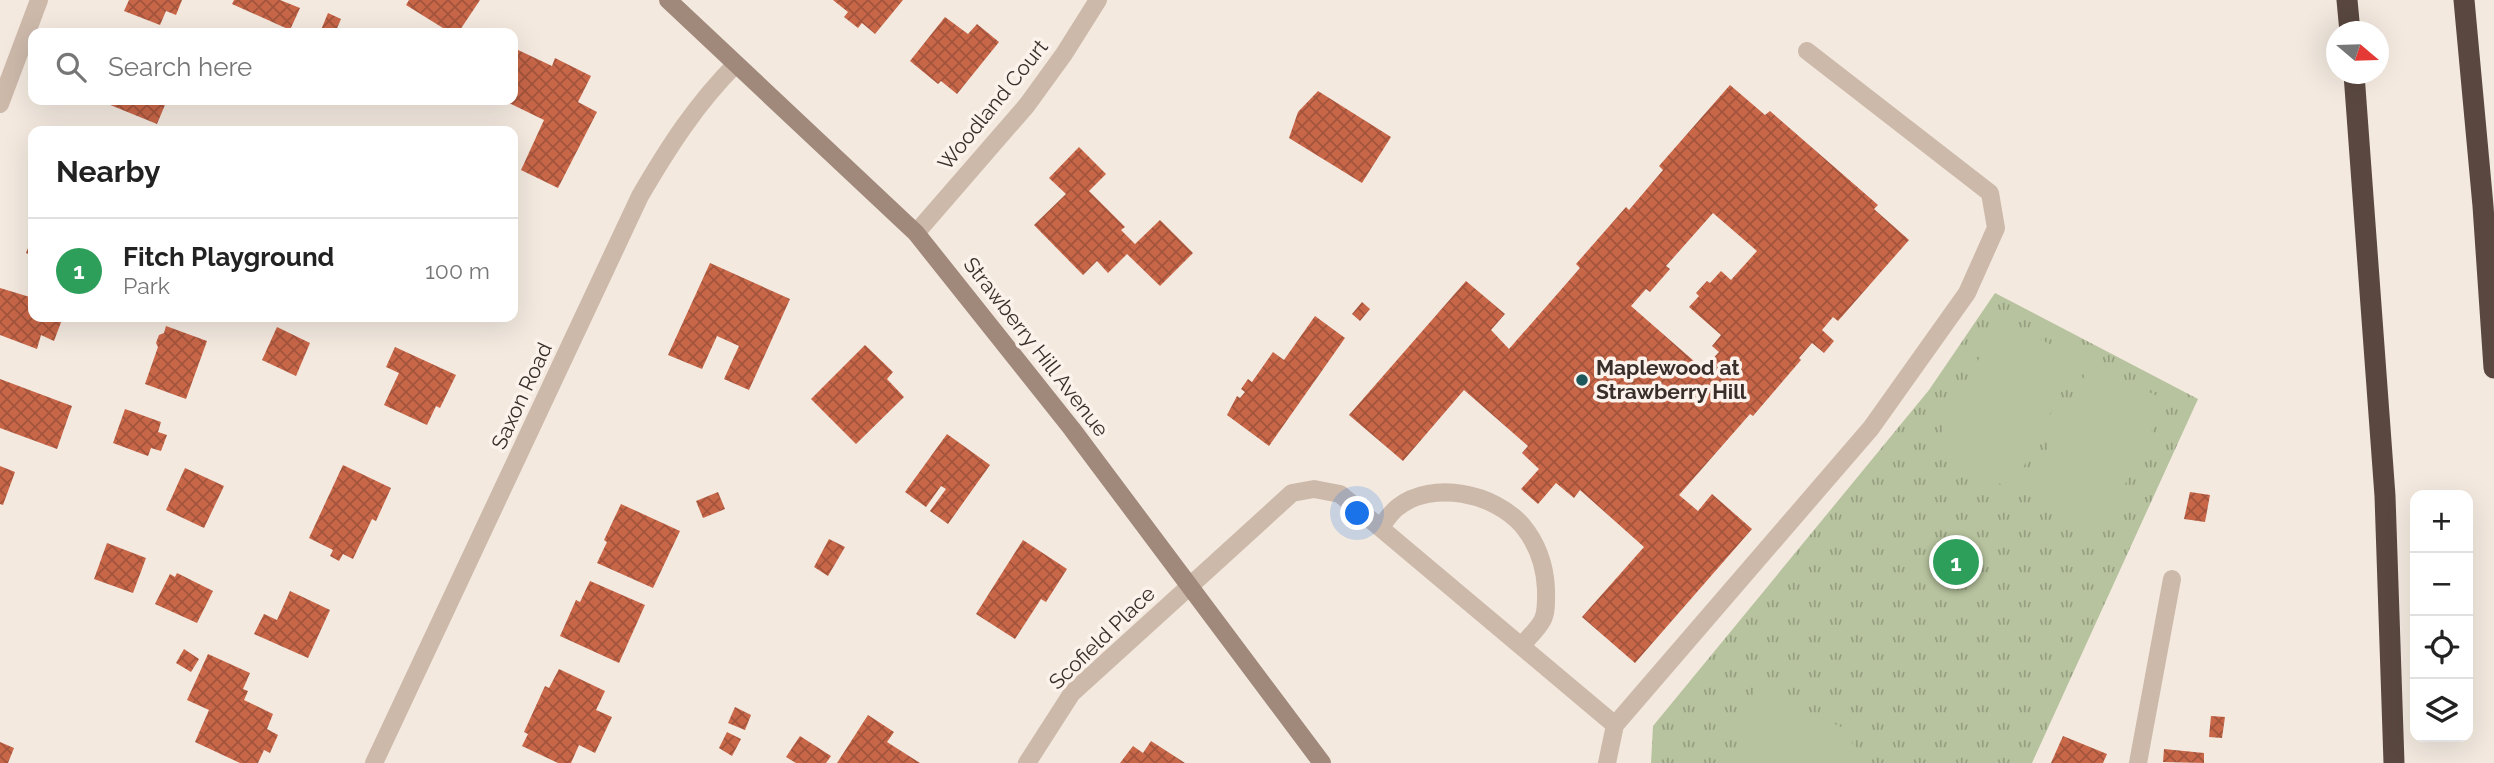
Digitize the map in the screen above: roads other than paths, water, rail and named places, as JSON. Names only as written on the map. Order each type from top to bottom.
[{"type":"highway","points":[[2347,0],[2349,21]]},
{"type":"highway","points":[[2464,0],[2484,219],[2494,368]]},
{"type":"highway","points":[[2355,84],[2385,496],[2394,763]]},
{"type":"main road","name":"Strawberry Hill Avenue","points":[[667,0],[916,233],[1191,585],[1322,763]]},
{"type":"street","points":[[28,28],[39,0]]},
{"type":"street","name":"Woodland Court","points":[[916,233],[1027,105],[1098,0]]},
{"type":"street","points":[[0,104],[28,29]]},
{"type":"street","points":[[1607,763],[1615,725],[1871,428],[1967,293],[1996,228],[1990,193],[1807,51]]},
{"type":"street","name":"Saxon Road","points":[[374,763],[640,196],[690,115],[736,64]]},
{"type":"street","name":"Scofield Place","points":[[1027,763],[1072,694],[1292,493],[1314,489],[1340,494],[1615,725]]},
{"type":"street","points":[[1380,527],[1398,507],[1424,494],[1450,493],[1477,497],[1501,508],[1521,524],[1537,548],[1545,578],[1546,603],[1543,620],[1521,646]]},
{"type":"street","points":[[2138,763],[2172,579]]},
{"type":"place","name":"Maplewood at Strawberry Hill","points":[[1582,380]]},
{"type":"place","name":"Fitch Playground","points":[[1956,562]]}]
